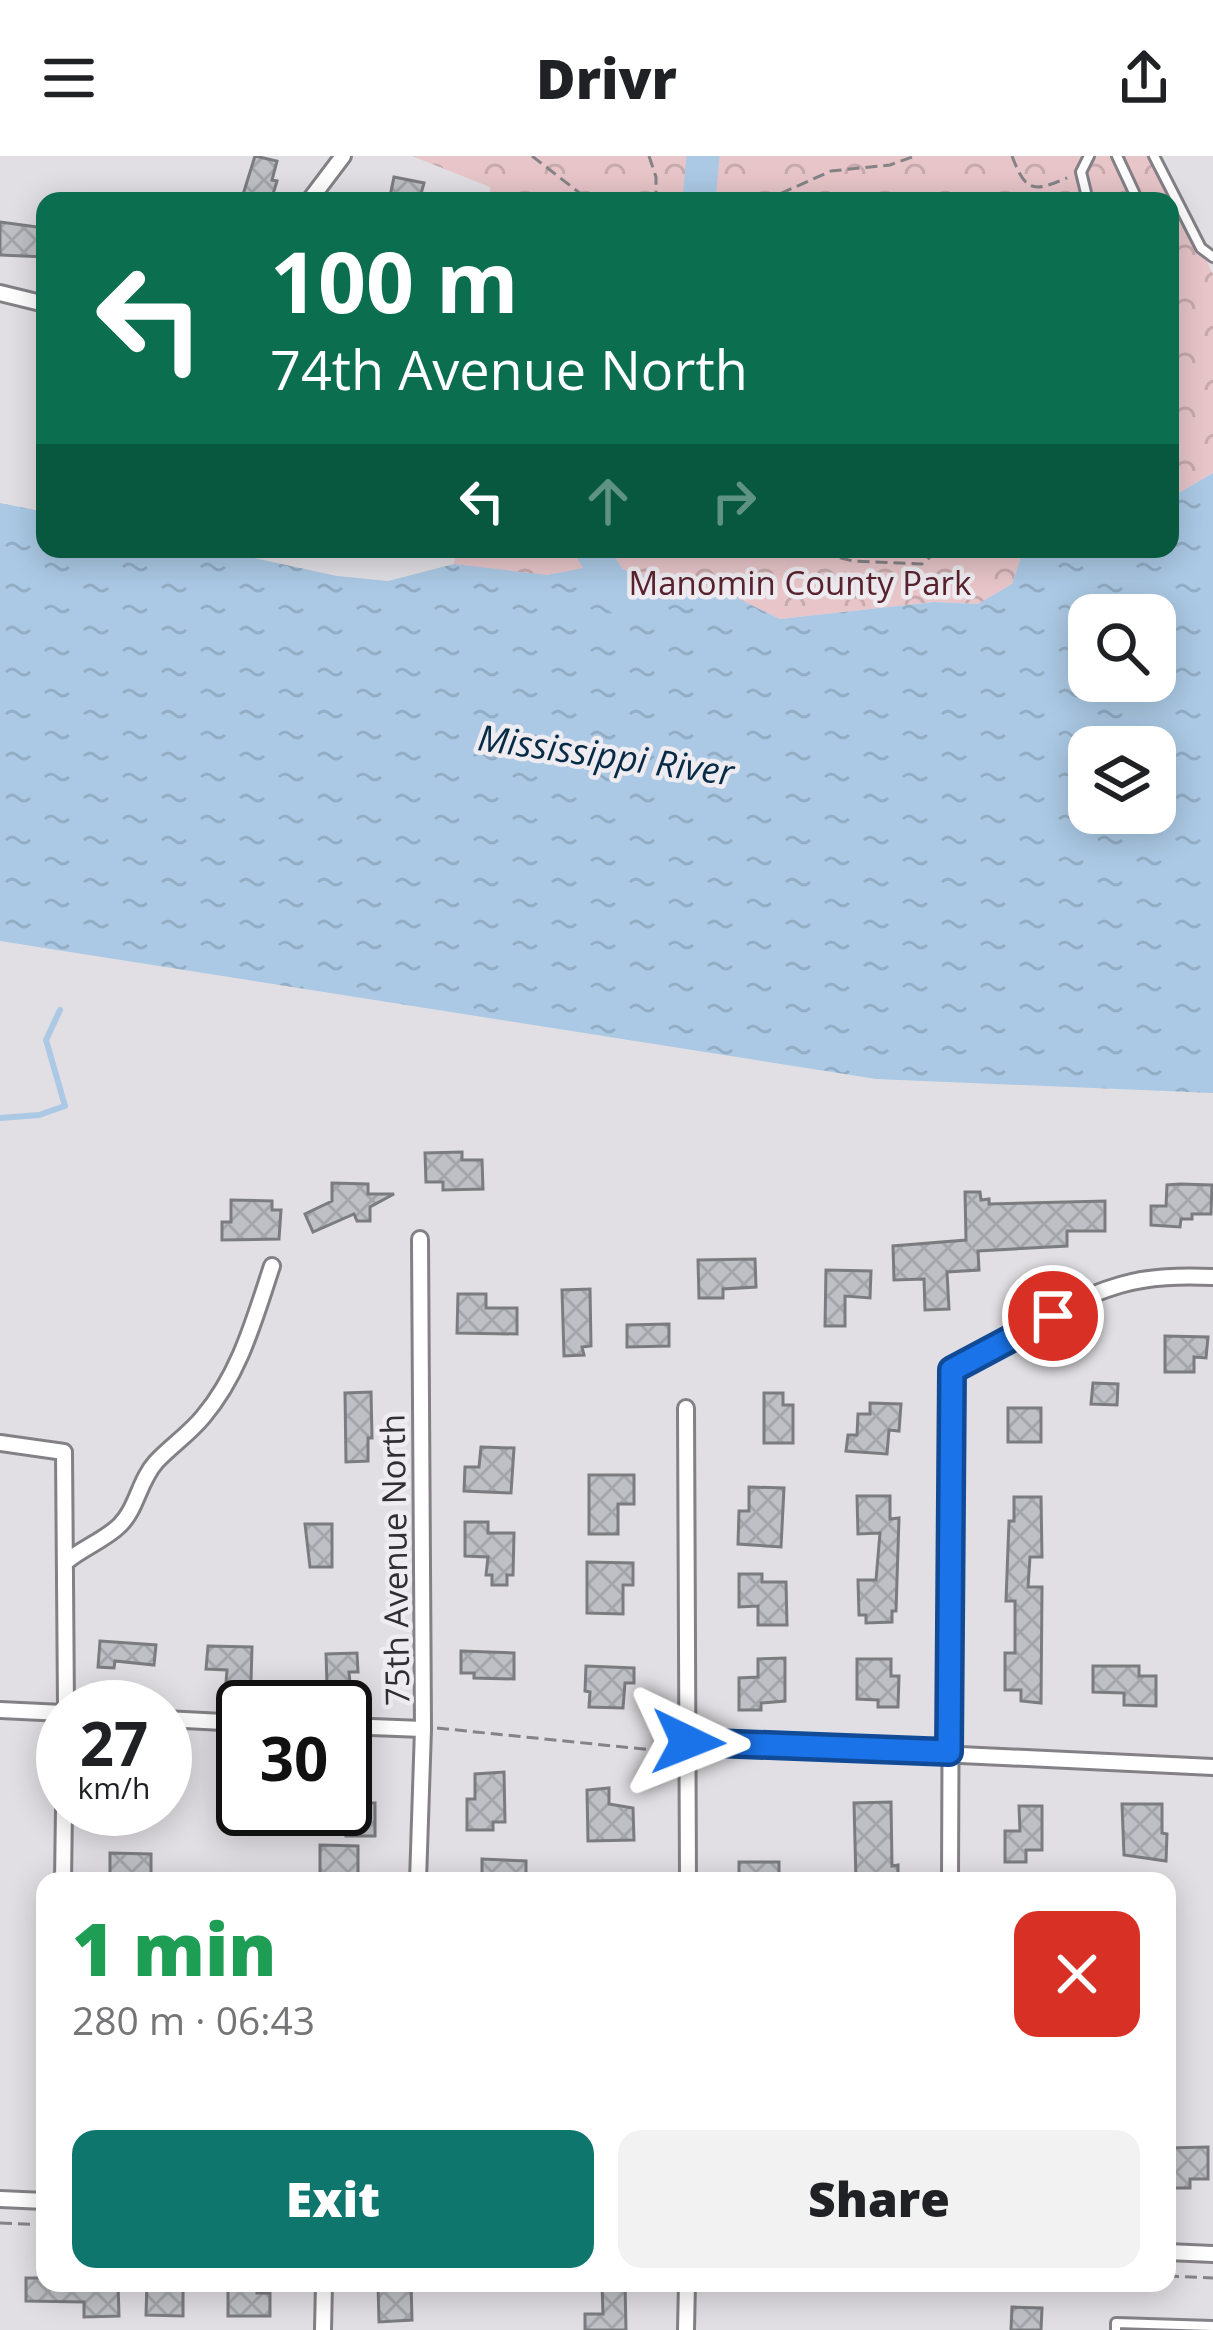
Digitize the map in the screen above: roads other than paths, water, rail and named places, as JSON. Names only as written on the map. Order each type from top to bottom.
[{"type":"street","points":[[316,192],[343,156]]},
{"type":"street","points":[[0,293],[36,302]]},
{"type":"street","name":"75th Avenue North","points":[[418,1872],[423,1729],[420,1239]]},
{"type":"street","points":[[66,1562],[119,1526],[158,1460],[203,1417],[227,1385],[272,1266]]},
{"type":"street","points":[[950,1872],[952,1370],[1120,1285],[1153,1278],[1213,1277]]},
{"type":"street","points":[[686,1408],[688,1872]]},
{"type":"street","points":[[0,1443],[64,1452],[64,1680]]},
{"type":"street","points":[[0,1710],[36,1710]]},
{"type":"street","points":[[372,1727],[423,1729]]},
{"type":"street","points":[[688,1747],[949,1752],[1213,1767]]},
{"type":"street","points":[[63,1872],[64,1836]]},
{"type":"street","points":[[0,2199],[36,2201]]},
{"type":"street","points":[[1176,2252],[1213,2254]]},
{"type":"street","points":[[323,2330],[324,2292]]},
{"type":"street","points":[[686,2330],[687,2292]]},
{"type":"lane","points":[[1086,192],[1081,172],[1089,156]]},
{"type":"lane","points":[[1117,156],[1134,192]]},
{"type":"lane","points":[[1154,156],[1172,192]]},
{"type":"lane","points":[[1179,205],[1201,248],[1213,257]]},
{"type":"lane","points":[[1116,2330],[1116,2324],[1213,2326]]},
{"type":"water","name":"Mississippi River","points":[[1213,473],[1213,1093],[876,1079],[0,941],[0,503],[36,510],[36,558],[254,558],[337,576],[388,581],[454,564],[547,575],[589,567],[600,558],[625,570],[735,597],[780,619],[934,602],[978,604],[1012,584],[1020,558],[1179,558],[1179,493]]},
{"type":"waterway","points":[[700,192],[703,156]]},
{"type":"waterway","points":[[596,558],[621,599]]},
{"type":"waterway","points":[[0,1118],[39,1115],[65,1106],[46,1040],[60,1010]]},
{"type":"park label","name":"Manomin County Park","points":[[800,583]]}]
